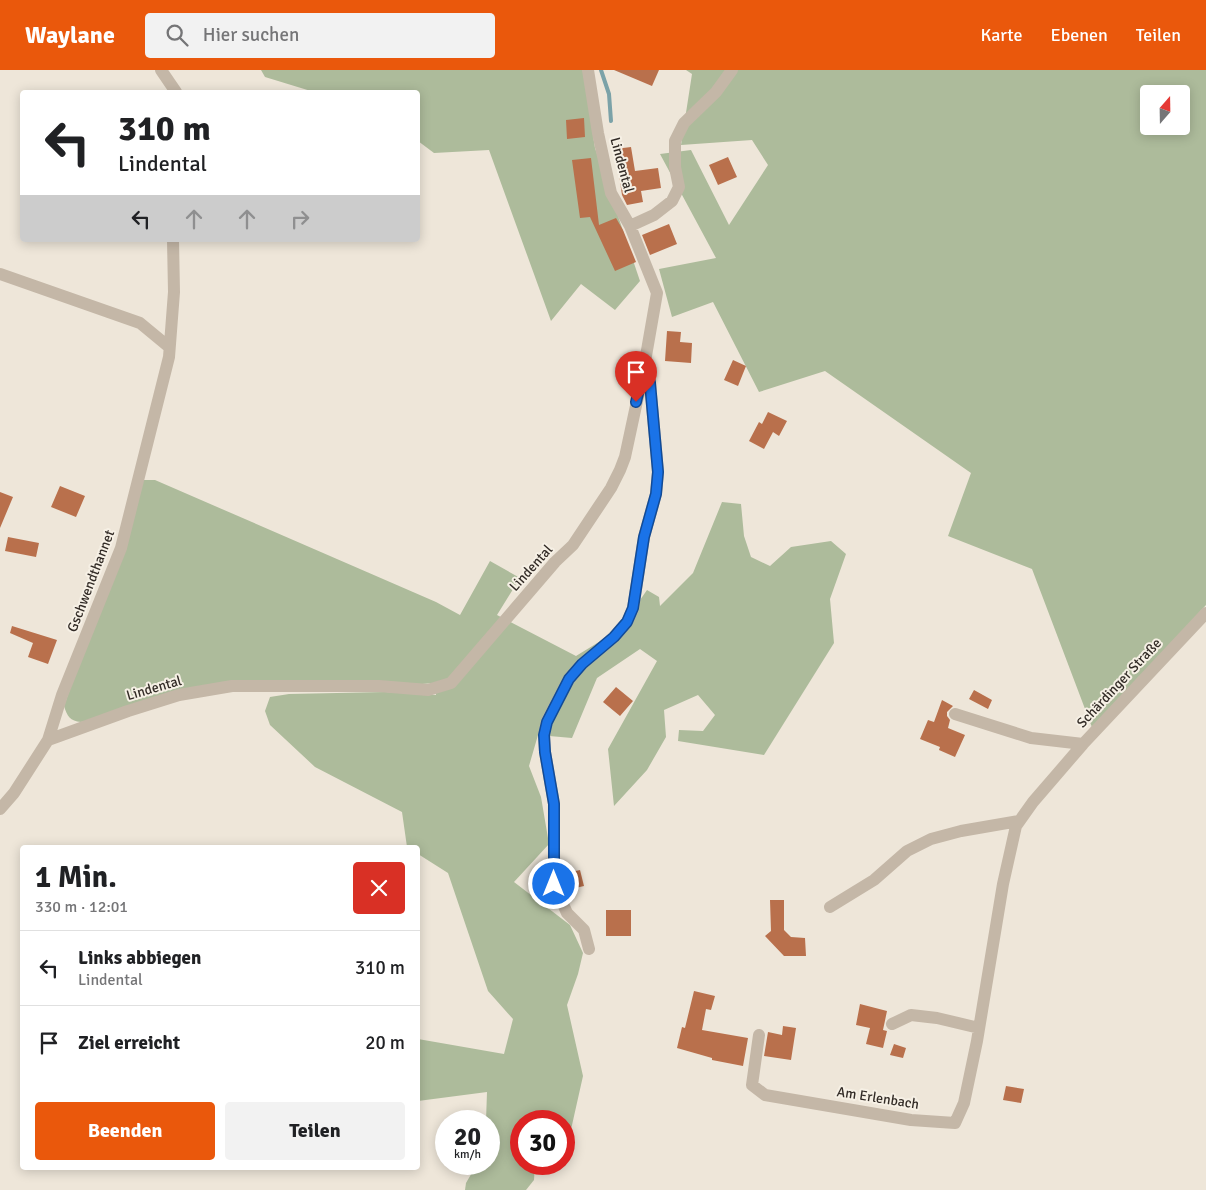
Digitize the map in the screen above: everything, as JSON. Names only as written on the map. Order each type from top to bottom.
[{"type":"street","points":[[162,70],[175,90]]},
{"type":"street","name":"Lindental","points":[[48,740],[179,695],[232,686],[379,686],[428,690],[451,683],[555,562],[573,545],[611,488],[625,457],[657,293],[630,226],[611,193],[598,133],[588,70]]},
{"type":"street","points":[[630,226],[654,215],[672,201],[679,187],[675,167],[674,141],[684,123],[716,92],[732,70]]},
{"type":"street","name":"Gschwendthannet","points":[[0,809],[14,793],[48,740],[56,714],[121,548],[169,356],[174,292],[174,242]]},
{"type":"street","points":[[0,274],[140,323],[169,347]]},
{"type":"street","points":[[589,949],[584,930],[567,912],[554,884],[554,804],[544,735],[547,722],[569,679],[582,664],[614,637],[627,622],[633,608],[644,537],[656,494],[658,472],[650,383],[648,375],[643,372]]},
{"type":"street","name":"Schärdinger Straße","points":[[955,714],[1031,738],[1082,744],[1206,613]]},
{"type":"street","points":[[56,714],[77,729]]},
{"type":"street","name":"Am Erlenbach","points":[[759,1035],[752,1085],[765,1095],[911,1120],[955,1123],[964,1103],[979,1028],[1003,884],[1016,826],[1033,802],[1082,744]]},
{"type":"street","points":[[830,907],[874,880],[907,851],[931,839],[961,831],[1019,821]]},
{"type":"street","points":[[892,1024],[911,1015],[937,1018],[979,1028]]},
{"type":"green space","points":[[261,70],[583,70],[595,148],[640,281],[615,310],[581,284],[551,321],[489,150],[434,153],[420,142],[420,90],[307,90],[265,77]]},
{"type":"green space","points":[[686,70],[1206,70],[1206,605],[1093,730],[1032,569],[948,536],[971,473],[825,371],[759,392],[713,302],[672,317],[659,269],[716,258],[660,154],[691,150],[729,225],[768,165],[752,140],[681,145],[692,74]]},
{"type":"green space","points":[[143,480],[155,480],[436,602],[460,615],[490,561],[520,578],[497,615],[576,656],[620,629],[647,590],[659,597],[660,606],[693,573],[722,502],[741,504],[744,536],[751,557],[770,566],[791,547],[831,541],[846,554],[830,599],[834,643],[764,755],[678,741],[679,730],[703,731],[715,715],[698,695],[664,710],[666,737],[647,770],[614,806],[608,749],[657,661],[640,649],[597,678],[572,738],[538,735],[529,766],[541,797],[549,844],[514,882],[570,925],[583,953],[567,1005],[583,1076],[575,1112],[575,1110],[510,1110],[510,1175],[534,1175],[534,1180],[526,1190],[465,1190],[466,1183],[471,1175],[500,1175],[500,1110],[486,1110],[487,1092],[420,1101],[420,1039],[504,1054],[513,1019],[488,991],[448,873],[420,855],[420,845],[407,845],[402,812],[315,767],[270,725],[265,711],[270,697],[289,694],[385,692],[436,695],[434,683],[269,680],[81,722],[72,719],[66,713],[64,706]]},
{"type":"building","points":[[614,70],[659,70],[652,86]]},
{"type":"building","points":[[584,118],[585,137],[567,139],[566,120]]},
{"type":"building","points":[[631,147],[635,171],[658,168],[661,188],[641,191],[643,202],[627,205],[622,195],[615,149]]},
{"type":"building","points":[[728,157],[737,177],[718,185],[709,165]]},
{"type":"building","points":[[591,158],[599,225],[616,218],[636,262],[615,271],[590,217],[580,218],[572,160]]},
{"type":"building","points":[[669,224],[677,244],[650,255],[642,235]]},
{"type":"building","points":[[667,331],[681,332],[680,342],[692,343],[691,363],[665,361]]},
{"type":"building","points":[[733,360],[746,366],[738,386],[724,380]]},
{"type":"building","points":[[768,412],[787,421],[779,436],[773,432],[764,449],[749,441],[759,422],[762,424]]},
{"type":"building","points":[[60,486],[85,496],[76,517],[51,507]]},
{"type":"building","points":[[0,492],[13,497],[0,528]]},
{"type":"building","points":[[8,537],[39,543],[36,557],[5,551]]},
{"type":"building","points":[[12,626],[57,640],[48,664],[28,657],[33,643],[10,633]]},
{"type":"building","points":[[616,687],[633,701],[620,716],[603,702]]},
{"type":"building","points":[[974,690],[992,700],[988,709],[969,699]]},
{"type":"building","points":[[942,700],[953,706],[947,712],[950,720],[948,728],[965,735],[955,757],[939,750],[940,747],[920,739],[928,720],[934,722]]},
{"type":"building","points":[[580,870],[584,886],[571,889],[567,873]]},
{"type":"building","points":[[770,900],[784,900],[784,930],[791,937],[805,938],[806,956],[784,956],[765,936],[771,931]]},
{"type":"building","points":[[606,910],[631,910],[631,936],[606,936]]},
{"type":"building","points":[[694,991],[715,996],[711,1010],[706,1009],[702,1030],[748,1038],[743,1066],[712,1060],[712,1058],[677,1048],[682,1027],[685,1028]]},
{"type":"building","points":[[860,1004],[887,1011],[883,1030],[887,1031],[883,1048],[866,1044],[870,1028],[856,1025]]},
{"type":"building","points":[[783,1026],[796,1028],[791,1060],[764,1056],[768,1032],[782,1035]]},
{"type":"building","points":[[894,1044],[906,1048],[903,1058],[890,1055]]},
{"type":"building","points":[[1006,1086],[1024,1089],[1021,1103],[1003,1100]]},
{"type":"waterway","points":[[601,70],[609,94],[611,121]]},
{"type":"route","points":[[554,884],[554,804],[544,735],[547,722],[569,679],[582,664],[614,637],[627,622],[633,608],[644,537],[656,494],[658,472],[650,383],[648,375],[643,372],[636,402]]}]
